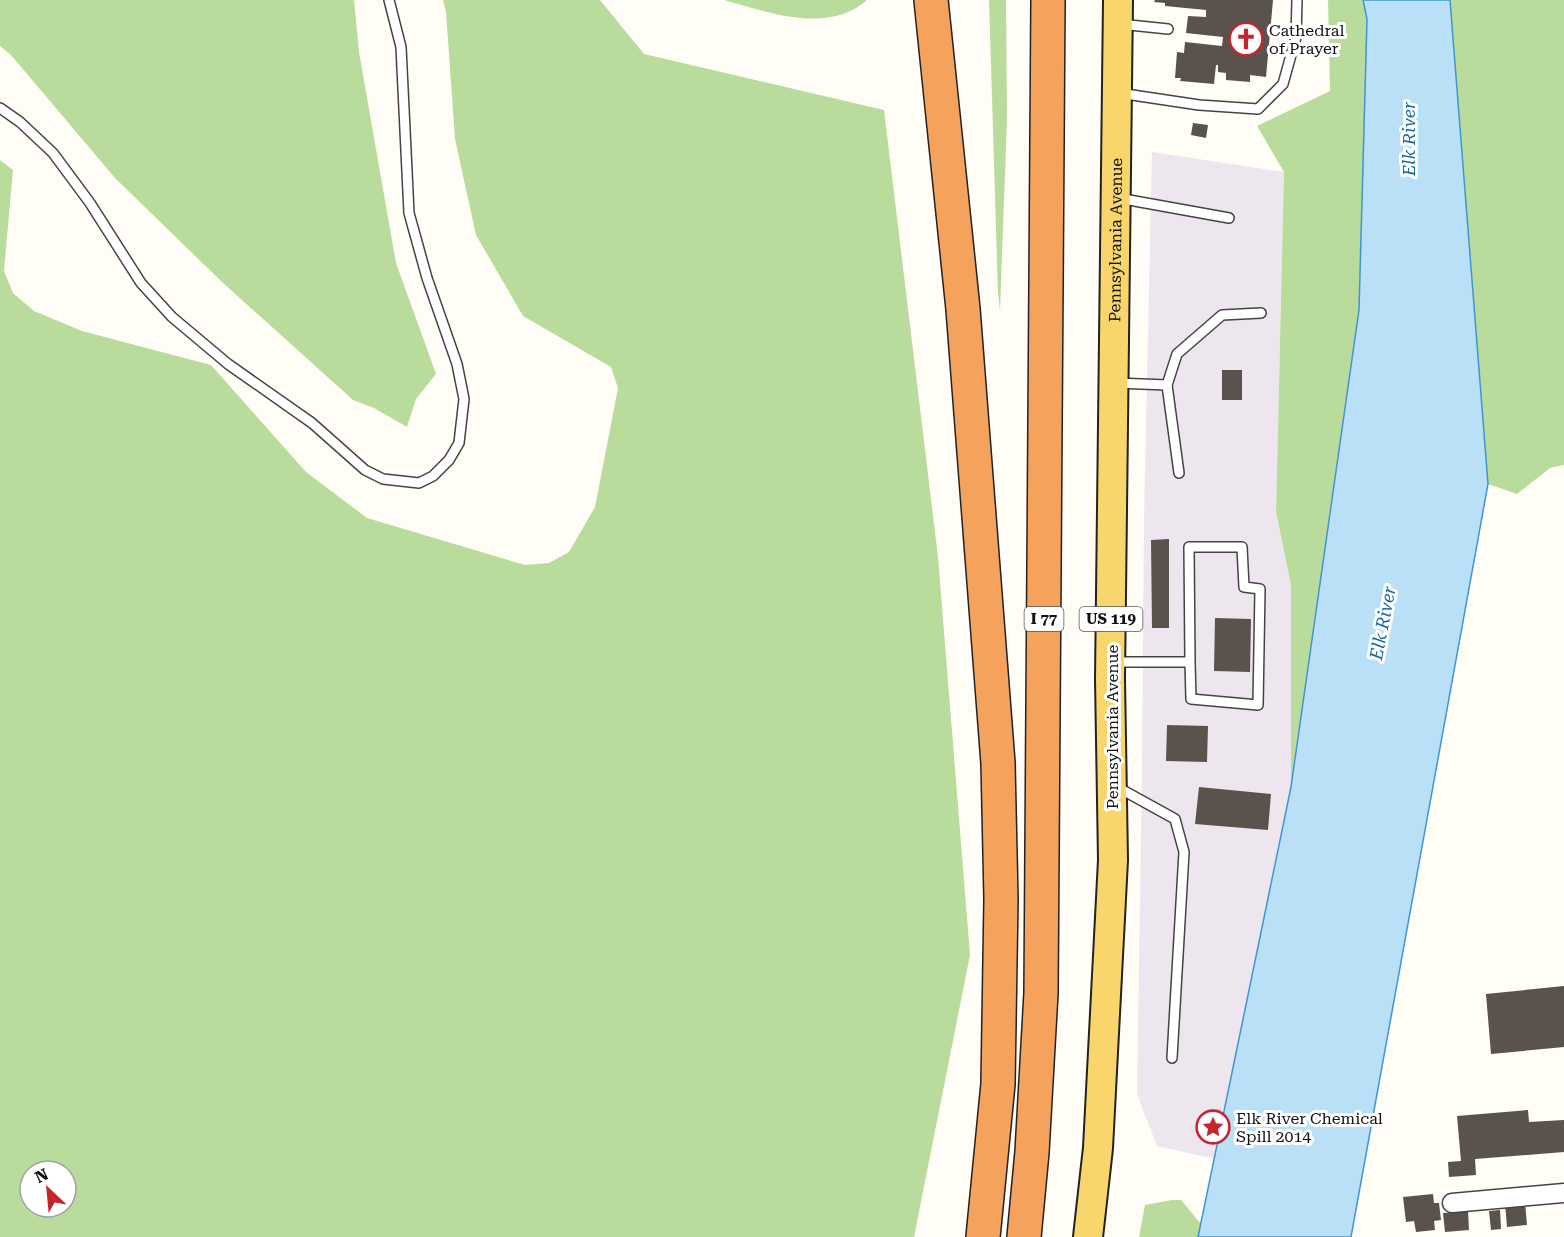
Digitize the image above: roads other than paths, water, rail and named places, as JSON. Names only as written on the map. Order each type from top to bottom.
[{"type":"highway","name":"I 77","points":[[1024,1237],[1032,1152],[1041,993],[1048,0]]},
{"type":"highway","points":[[933,8],[963,309],[998,763],[1001,899],[999,1084],[983,1237]]},
{"type":"main road","name":"Pennsylvania Avenue","points":[[1088,1237],[1098,1148],[1113,860],[1111,662],[1118,12]]},
{"type":"street","points":[[1452,1203],[1564,1192]]},
{"type":"lane","points":[[0,108],[20,122],[53,153],[90,203],[141,283],[172,317],[228,364],[312,423],[365,470],[383,479],[419,483],[433,476],[449,460],[459,443],[464,399],[457,364],[427,278],[409,213],[401,47],[389,0]]},
{"type":"lane","points":[[1117,93],[1199,105],[1258,109],[1283,84],[1296,37],[1297,0]]},
{"type":"lane","points":[[1118,12],[1168,29]]},
{"type":"lane","points":[[1116,198],[1229,218]]},
{"type":"lane","points":[[1179,473],[1167,385],[1177,354],[1222,315],[1261,314]]},
{"type":"lane","points":[[1114,382],[1167,385]]},
{"type":"lane","points":[[1189,547],[1242,547],[1244,587],[1260,589],[1258,705],[1191,699],[1190,662],[1189,547]]},
{"type":"lane","points":[[1111,662],[1190,662]]},
{"type":"lane","points":[[1112,784],[1175,819],[1184,852],[1172,1058]]},
{"type":"water","name":"Elk River","points":[[1363,0],[1450,0],[1488,484],[1351,1237],[1198,1237],[1291,787],[1359,310],[1367,19]]},
{"type":"place","name":"Cathedral of Prayer","points":[[1246,39]]},
{"type":"place","name":"Elk River Chemical Spill 2014","points":[[1213,1127]]}]
